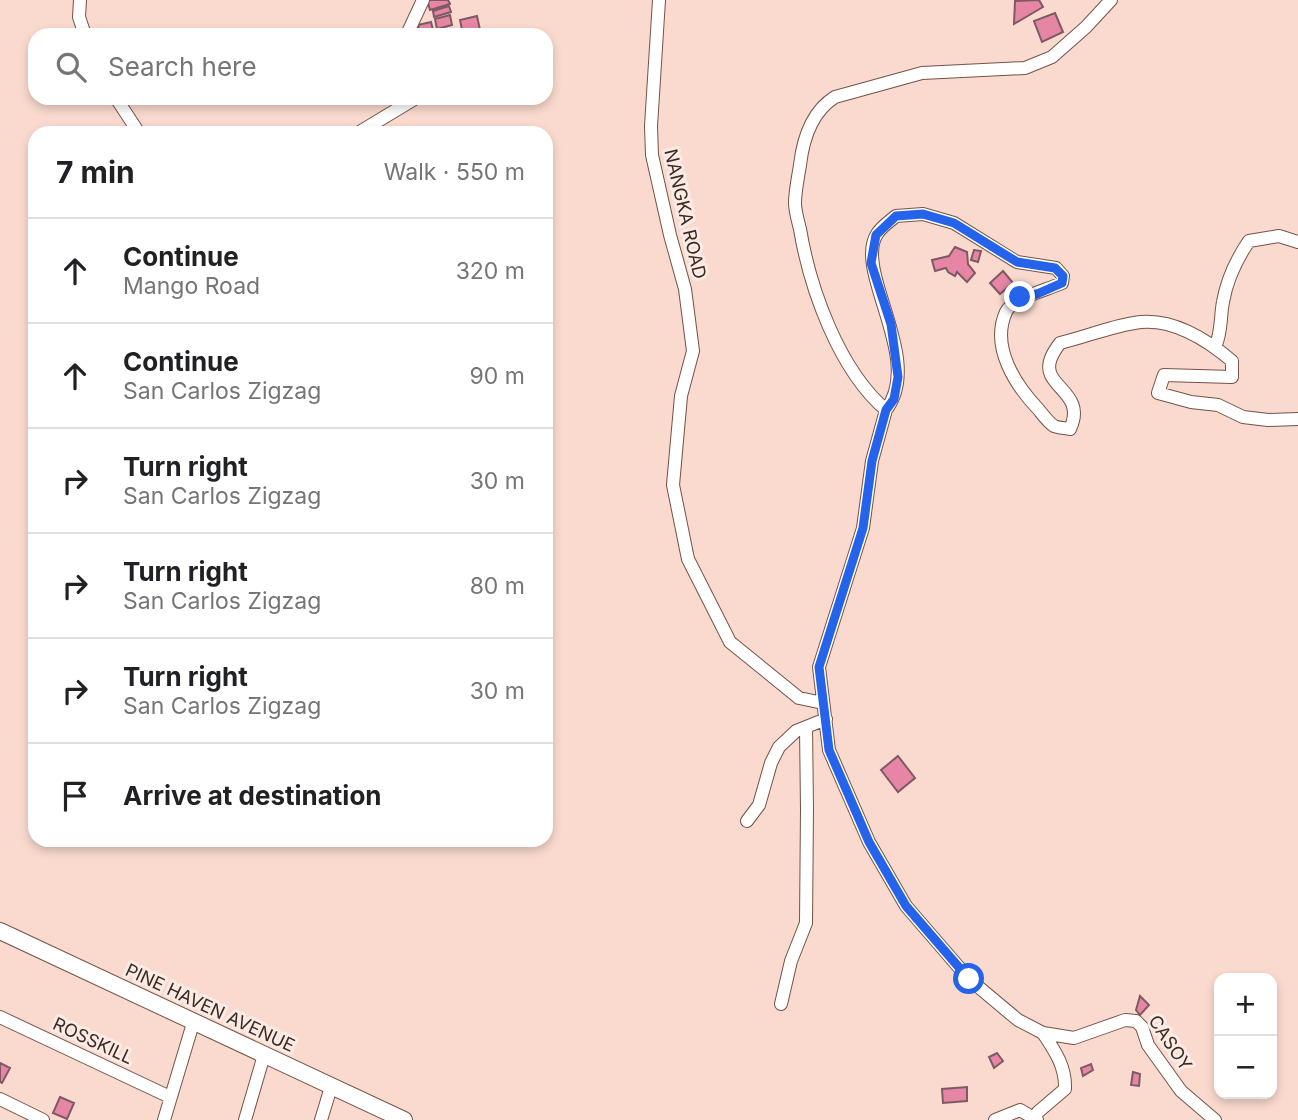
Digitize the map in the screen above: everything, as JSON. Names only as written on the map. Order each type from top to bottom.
[{"type":"street","points":[[80,0],[79,17],[83,28]]},
{"type":"street","points":[[411,28],[423,0]]},
{"type":"street","name":"NANGKA ROAD","points":[[659,0],[651,126],[652,155],[685,289],[693,351],[681,396],[673,485],[688,559],[730,642],[799,698],[823,703]]},
{"type":"street","points":[[886,410],[874,400],[843,356],[813,285],[795,204],[803,143],[813,120],[825,103],[835,97],[922,73],[981,68],[1026,68],[1052,57],[1111,0]]},
{"type":"street","points":[[121,105],[134,126]]},
{"type":"street","points":[[370,126],[404,105]]},
{"type":"street","points":[[995,1120],[1020,1110],[1036,1119],[1065,1089],[1062,1064],[1043,1033],[1018,1020],[969,979],[906,906],[869,842],[829,750],[819,667],[863,528],[872,461],[886,410],[894,399],[898,377],[891,324],[871,263],[876,235],[896,216],[923,214],[954,223],[1017,262],[1055,268],[1063,276],[1062,283],[1037,294],[1020,297],[1006,311],[1001,337],[1005,360],[1027,397],[1054,426],[1070,429],[1075,419],[1075,407],[1051,375],[1049,360],[1060,343],[1136,323],[1163,323],[1198,335],[1232,361],[1232,377],[1164,375],[1158,393],[1191,402],[1217,405],[1243,417],[1298,419]]},
{"type":"street","points":[[1215,346],[1219,339],[1223,301],[1235,261],[1249,241],[1279,236],[1298,242]]},
{"type":"street","points":[[747,821],[759,805],[771,763],[779,747],[796,731],[826,719]]},
{"type":"street","points":[[781,1004],[791,961],[806,923],[806,727]]},
{"type":"street","name":"PINE HAVEN AVENUE","points":[[0,931],[402,1120]]},
{"type":"street","name":"ROSSKILL","points":[[0,1017],[170,1097]]},
{"type":"street","points":[[164,1120],[194,1020]]},
{"type":"street","name":"CASOY","points":[[1043,1033],[1074,1038],[1125,1020],[1136,1021],[1142,1027],[1148,1045],[1181,1091],[1215,1120]]},
{"type":"street","points":[[245,1120],[264,1055]]},
{"type":"street","points":[[321,1120],[331,1087]]},
{"type":"street","points":[[0,1099],[43,1120]]},
{"type":"building","points":[[427,0],[448,0],[450,4],[430,10]]},
{"type":"building","points":[[1039,0],[1043,7],[1014,24],[1015,1]]},
{"type":"building","points":[[449,6],[451,12],[434,17],[433,11]]},
{"type":"building","points":[[1055,13],[1063,32],[1042,42],[1034,21]]},
{"type":"building","points":[[450,15],[452,25],[437,28],[435,19]]},
{"type":"building","points":[[477,16],[480,28],[462,28],[460,20]]},
{"type":"building","points":[[431,22],[432,28],[419,28],[418,25]]},
{"type":"building","points":[[955,247],[967,252],[968,264],[975,273],[967,282],[957,272],[955,276],[946,268],[935,271],[932,260],[949,256]]},
{"type":"building","points":[[974,250],[981,251],[978,262],[971,260]]},
{"type":"building","points":[[1003,271],[1013,283],[1000,294],[990,283]]},
{"type":"building","points":[[898,756],[915,778],[898,792],[881,770]]},
{"type":"building","points":[[1140,996],[1149,1005],[1140,1015],[1136,1010]]},
{"type":"building","points":[[997,1053],[1003,1061],[994,1068],[989,1057]]},
{"type":"building","points":[[0,1063],[10,1068],[2,1083],[0,1082]]},
{"type":"building","points":[[1091,1064],[1093,1070],[1083,1076],[1081,1068]]},
{"type":"building","points":[[1133,1072],[1140,1074],[1139,1086],[1131,1085]]},
{"type":"building","points":[[967,1087],[967,1101],[943,1103],[942,1089]]},
{"type":"building","points":[[60,1097],[74,1103],[67,1119],[53,1113]]},
{"type":"route","points":[[969,979],[906,906],[869,842],[829,750],[819,667],[863,528],[872,461],[886,410],[894,399],[898,377],[891,324],[871,263],[876,235],[896,216],[923,214],[954,223],[1017,262],[1055,268],[1063,276],[1062,283],[1037,294],[1020,297]]}]
